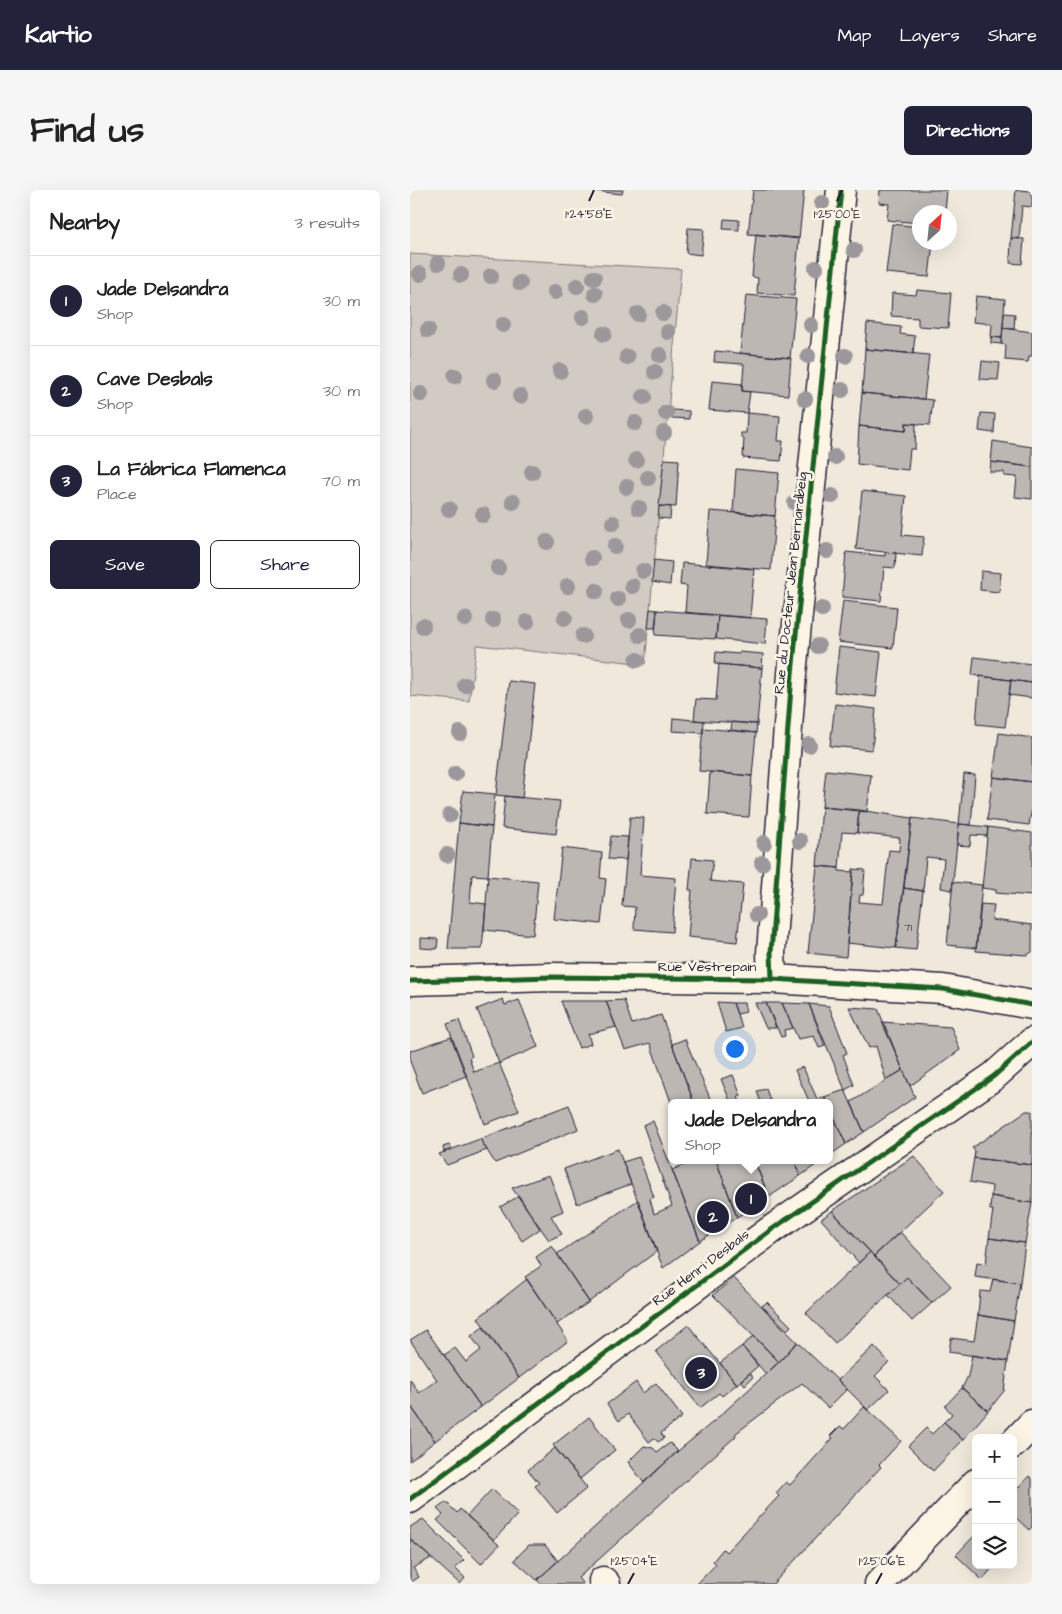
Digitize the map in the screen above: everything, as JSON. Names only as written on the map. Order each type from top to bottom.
[{"type":"street","name":"Rue du Docteur Jean Bernardbeig","points":[[772,979],[772,954],[792,674],[841,190]]},
{"type":"street","name":"Rue Vestrepain","points":[[410,980],[551,977],[772,979],[943,989],[1032,1005]]},
{"type":"street","name":"Rue Henri Desbals","points":[[410,1499],[771,1230],[994,1076],[1032,1042]]},
{"type":"street","points":[[1017,1440],[1032,1425]]},
{"type":"street","points":[[879,1584],[972,1487]]},
{"type":"shaded area","points":[[410,254],[681,269],[645,664],[477,645],[469,701],[410,696]]},
{"type":"building","points":[[585,190],[623,190],[622,194]]},
{"type":"building","points":[[753,190],[804,190],[799,238],[748,234]]},
{"type":"building","points":[[880,190],[947,190],[946,205],[912,205],[912,222],[887,220],[889,204],[879,203]]},
{"type":"building","points":[[1016,190],[1032,191],[1032,207],[1022,206],[1019,239],[1011,238]]},
{"type":"building","points":[[724,219],[739,220],[739,230],[723,229]]},
{"type":"building","points":[[892,224],[912,226],[912,250],[932,250],[929,277],[886,273]]},
{"type":"building","points":[[688,228],[704,229],[701,255],[686,253]]},
{"type":"building","points":[[756,234],[799,239],[794,296],[757,293],[758,278],[752,277]]},
{"type":"building","points":[[1011,238],[1024,239],[1022,264],[1010,263]]},
{"type":"building","points":[[917,290],[951,293],[948,328],[918,326],[918,318],[891,316],[892,293],[916,295]]},
{"type":"building","points":[[746,295],[796,299],[790,358],[740,353]]},
{"type":"building","points":[[976,296],[1005,299],[1002,338],[991,337],[992,324],[973,322]]},
{"type":"building","points":[[1004,313],[1015,314],[1014,329],[1003,328]]},
{"type":"building","points":[[867,323],[901,327],[900,334],[915,336],[913,354],[865,349]]},
{"type":"building","points":[[1003,328],[1032,332],[1032,356],[1029,356],[1028,362],[1005,360],[1006,345],[1001,344]]},
{"type":"building","points":[[991,337],[1002,338],[1001,344],[991,343]]},
{"type":"building","points":[[865,349],[929,355],[924,399],[862,393]]},
{"type":"building","points":[[715,351],[791,358],[788,395],[742,391],[744,364],[714,362]]},
{"type":"building","points":[[982,361],[1000,363],[998,380],[980,379]]},
{"type":"building","points":[[712,381],[742,384],[742,391],[750,392],[747,413],[709,410]]},
{"type":"building","points":[[862,393],[933,400],[930,425],[906,423],[906,431],[859,426]]},
{"type":"building","points":[[673,410],[689,411],[689,419],[672,418]]},
{"type":"building","points":[[747,413],[780,416],[778,441],[783,441],[781,461],[743,458],[744,438],[741,437],[741,433],[746,433]]},
{"type":"building","points":[[981,413],[995,414],[994,433],[979,431]]},
{"type":"building","points":[[906,423],[916,424],[915,449],[910,449],[908,470],[857,464],[859,426],[906,431]]},
{"type":"building","points":[[993,441],[1032,447],[1032,467],[991,462]]},
{"type":"building","points":[[664,459],[679,460],[676,507],[659,506]]},
{"type":"building","points":[[991,462],[1032,467],[1032,499],[1015,497],[1017,477],[1004,476],[1004,472],[990,472]]},
{"type":"building","points":[[736,469],[779,473],[775,516],[733,512]]},
{"type":"building","points":[[862,491],[906,496],[902,535],[924,537],[922,556],[856,549]]},
{"type":"building","points":[[659,506],[671,507],[670,519],[658,518]]},
{"type":"building","points":[[710,511],[775,516],[771,570],[706,564]]},
{"type":"building","points":[[846,552],[885,556],[885,552],[896,553],[895,568],[884,567],[881,601],[842,597]]},
{"type":"building","points":[[654,560],[672,562],[670,585],[652,582]]},
{"type":"building","points":[[682,563],[754,569],[750,618],[685,613],[687,586],[680,585]]},
{"type":"building","points":[[981,571],[1001,573],[999,592],[980,590]]},
{"type":"building","points":[[843,601],[897,607],[893,648],[838,642]]},
{"type":"building","points":[[650,609],[657,610],[655,628],[648,628]]},
{"type":"building","points":[[657,610],[718,615],[716,639],[655,635]]},
{"type":"building","points":[[718,615],[767,619],[765,644],[716,639]]},
{"type":"building","points":[[839,647],[881,652],[876,697],[834,692]]},
{"type":"building","points":[[716,652],[763,654],[762,668],[715,664]]},
{"type":"building","points":[[974,657],[1032,664],[1032,683],[972,675]]},
{"type":"building","points":[[719,664],[762,668],[757,724],[694,720],[696,699],[716,700]]},
{"type":"building","points":[[980,676],[1011,680],[1005,727],[976,724]]},
{"type":"building","points":[[1011,680],[1032,683],[1032,698],[1009,695]]},
{"type":"building","points":[[509,681],[535,684],[522,798],[496,795]]},
{"type":"building","points":[[835,704],[876,709],[872,750],[830,746]]},
{"type":"building","points":[[673,718],[704,721],[703,733],[672,731]]},
{"type":"building","points":[[732,722],[757,724],[756,733],[731,730]]},
{"type":"building","points":[[703,728],[756,733],[752,776],[699,771]]},
{"type":"building","points":[[999,733],[1032,738],[1032,782],[993,777]]},
{"type":"building","points":[[826,770],[871,775],[867,812],[822,807]]},
{"type":"building","points":[[710,772],[752,776],[749,817],[707,814]]},
{"type":"building","points":[[964,774],[975,775],[971,825],[959,824]]},
{"type":"building","points":[[993,777],[1032,782],[1032,807],[1029,825],[987,820]]},
{"type":"building","points":[[463,791],[495,794],[492,827],[459,823]]},
{"type":"building","points":[[505,796],[560,801],[556,834],[502,828]]},
{"type":"building","points":[[822,807],[859,810],[857,833],[842,832],[839,868],[817,866]]},
{"type":"building","points":[[859,810],[912,818],[896,948],[847,943],[853,869],[865,870],[863,895],[860,895],[859,902],[883,904],[889,850],[899,851],[900,838],[857,833]]},
{"type":"building","points":[[630,817],[644,818],[640,875],[676,878],[672,932],[634,929],[635,907],[622,906]]},
{"type":"building","points":[[912,818],[959,824],[952,890],[941,888],[944,859],[926,857],[923,891],[904,888]]},
{"type":"building","points":[[459,823],[492,827],[488,876],[472,875],[470,902],[486,904],[482,949],[448,949]]},
{"type":"building","points":[[959,824],[988,827],[987,836],[971,835],[970,846],[957,845]]},
{"type":"building","points":[[988,827],[1032,833],[1032,896],[996,893],[996,890],[982,888]]},
{"type":"building","points":[[611,836],[628,837],[626,860],[608,859]]},
{"type":"building","points":[[562,848],[602,853],[600,878],[606,879],[601,924],[554,919]]},
{"type":"building","points":[[692,858],[713,860],[710,881],[743,884],[737,942],[688,937],[692,890],[689,890]]},
{"type":"building","points":[[817,866],[839,868],[839,871],[853,872],[846,957],[808,953]]},
{"type":"building","points":[[488,876],[538,881],[533,935],[484,930]]},
{"type":"building","points":[[953,882],[982,885],[976,948],[947,945]]},
{"type":"building","points":[[904,888],[923,891],[916,950],[896,948]]},
{"type":"building","points":[[981,904],[994,905],[992,920],[1032,925],[1032,952],[1027,955],[976,951]]},
{"type":"building","points":[[421,938],[438,939],[437,949],[421,948]]},
{"type":"building","points":[[503,999],[505,1005],[519,1000],[538,1047],[499,1063],[477,1009]]},
{"type":"building","points":[[624,1000],[632,1024],[661,1015],[693,1099],[670,1099],[650,1043],[625,1050],[606,1001]]},
{"type":"building","points":[[561,1001],[606,1001],[616,1027],[588,1034],[591,1044],[579,1048]]},
{"type":"building","points":[[717,1002],[733,1003],[742,1028],[726,1032]]},
{"type":"building","points":[[733,1003],[744,1003],[746,1012],[737,1014]]},
{"type":"building","points":[[755,1003],[766,1003],[776,1028],[766,1028]]},
{"type":"building","points":[[766,1003],[782,1003],[793,1028],[784,1030],[785,1036],[781,1037]]},
{"type":"building","points":[[782,1003],[809,1004],[825,1046],[819,1048],[814,1036],[798,1039]]},
{"type":"building","points":[[809,1004],[829,1006],[847,1053],[843,1055],[854,1085],[845,1090]]},
{"type":"building","points":[[849,1007],[878,1009],[903,1070],[886,1080],[876,1046],[869,1048]]},
{"type":"building","points":[[459,1020],[472,1056],[469,1058],[474,1072],[499,1063],[519,1111],[485,1124],[447,1024]]},
{"type":"building","points":[[882,1022],[951,1027],[960,1050],[910,1086]]},
{"type":"building","points":[[451,1037],[466,1076],[422,1093],[410,1061],[410,1051]]},
{"type":"building","points":[[685,1039],[710,1099],[693,1099],[672,1044]]},
{"type":"building","points":[[803,1067],[817,1099],[808,1099],[795,1070]]},
{"type":"building","points":[[903,1070],[915,1097],[864,1132],[851,1102]]},
{"type":"building","points":[[733,1075],[741,1096],[738,1096],[739,1099],[729,1099],[721,1079]]},
{"type":"building","points":[[766,1089],[770,1099],[760,1099],[757,1091]]},
{"type":"building","points":[[845,1090],[864,1132],[846,1144],[833,1116],[833,1099],[825,1099],[824,1097]]},
{"type":"building","points":[[569,1105],[578,1129],[495,1163],[480,1139]]},
{"type":"building","points":[[1026,1111],[1032,1111],[1032,1165],[974,1158],[975,1151],[972,1148]]},
{"type":"building","points":[[833,1116],[846,1144],[833,1153]]},
{"type":"building","points":[[653,1121],[668,1159],[668,1164],[670,1164],[700,1241],[663,1268],[623,1162],[639,1157],[654,1197],[650,1199],[654,1214],[672,1206],[643,1125]]},
{"type":"building","points":[[480,1139],[487,1150],[447,1165],[439,1154]]},
{"type":"building","points":[[449,1145],[452,1149],[444,1152],[443,1147]]},
{"type":"building","points":[[618,1149],[631,1184],[577,1204],[564,1169]]},
{"type":"building","points":[[914,1156],[944,1191],[874,1256],[832,1211]]},
{"type":"building","points":[[974,1158],[1032,1165],[1032,1203],[991,1196],[992,1186],[970,1182]]},
{"type":"building","points":[[686,1164],[717,1164],[737,1217],[700,1241],[672,1170]]},
{"type":"building","points":[[717,1164],[756,1164],[769,1197],[737,1217]]},
{"type":"building","points":[[756,1164],[796,1164],[800,1176],[769,1197]]},
{"type":"building","points":[[796,1164],[817,1164],[800,1176]]},
{"type":"building","points":[[549,1175],[563,1211],[551,1216],[562,1234],[549,1240],[512,1188]]},
{"type":"building","points":[[519,1196],[540,1229],[522,1241],[500,1207]]},
{"type":"building","points":[[991,1196],[1032,1203],[1025,1243],[989,1238],[993,1210],[990,1210]]},
{"type":"building","points":[[638,1200],[657,1251],[589,1302],[557,1254]]},
{"type":"building","points":[[832,1211],[870,1252],[859,1263],[821,1219]]},
{"type":"building","points":[[900,1232],[951,1286],[932,1303],[907,1277],[900,1284],[874,1256]]},
{"type":"building","points":[[989,1238],[1025,1243],[1020,1283],[975,1277],[977,1262],[986,1264]]},
{"type":"building","points":[[552,1246],[589,1302],[557,1324],[525,1277],[541,1266],[536,1257]]},
{"type":"building","points":[[870,1252],[900,1284],[835,1343],[806,1313]]},
{"type":"building","points":[[907,1277],[932,1303],[912,1321],[888,1295]]},
{"type":"building","points":[[734,1278],[797,1342],[779,1362],[713,1295]]},
{"type":"building","points":[[527,1279],[568,1341],[519,1378],[478,1318]]},
{"type":"building","points":[[993,1279],[1020,1283],[1014,1321],[978,1315],[980,1291],[990,1292]]},
{"type":"building","points":[[767,1302],[791,1326],[787,1330],[762,1306]]},
{"type":"building","points":[[978,1315],[1014,1321],[1008,1361],[949,1352],[951,1338],[974,1341]]},
{"type":"building","points":[[688,1325],[737,1384],[722,1396],[719,1393],[700,1408],[656,1351]]},
{"type":"building","points":[[483,1327],[519,1378],[481,1407],[444,1355],[455,1348],[466,1362],[481,1350],[471,1336]]},
{"type":"building","points":[[426,1330],[481,1407],[435,1441],[410,1405],[410,1379],[419,1393],[437,1380],[410,1340]]},
{"type":"building","points":[[754,1336],[779,1362],[766,1374],[742,1346]]},
{"type":"building","points":[[797,1342],[847,1389],[828,1408],[802,1383],[735,1434],[736,1436],[578,1578],[583,1584],[541,1584],[537,1580],[779,1362]]},
{"type":"building","points":[[742,1346],[758,1366],[737,1384],[720,1363]]},
{"type":"building","points":[[874,1346],[889,1362],[875,1376],[889,1390],[868,1410],[838,1380]]},
{"type":"building","points":[[972,1355],[1008,1361],[1004,1391],[988,1411],[962,1388],[968,1376]]},
{"type":"building","points":[[750,1373],[753,1377],[745,1385],[741,1380]]},
{"type":"building","points":[[636,1382],[643,1393],[656,1383],[682,1417],[661,1433],[664,1438],[658,1442],[654,1438],[649,1442],[628,1414],[619,1421],[607,1404]]},
{"type":"building","points":[[962,1388],[988,1411],[963,1440],[944,1422],[952,1414],[945,1406]]},
{"type":"building","points":[[410,1405],[435,1441],[410,1461]]},
{"type":"building","points":[[864,1407],[901,1441],[879,1465],[881,1467],[773,1584],[697,1584],[716,1564],[713,1561],[723,1549],[726,1552],[779,1496],[776,1493],[786,1482],[790,1485],[833,1438],[830,1436],[840,1426],[844,1429]]},
{"type":"building","points":[[589,1417],[615,1450],[580,1479],[553,1445]]},
{"type":"building","points":[[944,1422],[963,1440],[933,1471],[908,1446],[926,1428],[932,1434]]},
{"type":"building","points":[[670,1443],[678,1451],[644,1483],[628,1462],[644,1446],[653,1448],[657,1452]]},
{"type":"building","points":[[555,1448],[587,1488],[557,1513],[535,1486],[539,1483],[528,1470]]},
{"type":"building","points":[[1029,1476],[1032,1479],[1032,1527],[1029,1530],[1017,1519],[1017,1489]]},
{"type":"building","points":[[492,1489],[518,1514],[494,1540],[467,1516]]},
{"type":"building","points":[[446,1502],[457,1513],[460,1509],[499,1545],[481,1564],[437,1520],[443,1515],[437,1509]]},
{"type":"building","points":[[423,1519],[464,1560],[455,1568],[465,1578],[460,1584],[410,1539],[410,1527]]},
{"type":"building","points":[[972,1538],[972,1569],[992,1569],[982,1580],[956,1555]]},
{"type":"building","points":[[410,1539],[431,1558],[413,1568],[419,1577],[410,1583]]},
{"type":"building","points":[[529,1545],[545,1545],[558,1561],[537,1580],[514,1560]]},
{"type":"cycle path","points":[[772,979],[771,953],[792,674],[841,190]]},
{"type":"cycle path","points":[[410,981],[551,977],[772,979],[943,989],[1032,1005]]},
{"type":"cycle path","points":[[410,1499],[771,1230],[994,1076],[1032,1042]]},
{"type":"place","name":"Jade Delsandra","points":[[751,1199]]},
{"type":"place","name":"Cave Desbals","points":[[713,1217]]},
{"type":"place","name":"La Fábrica Flamenca","points":[[701,1373]]}]
